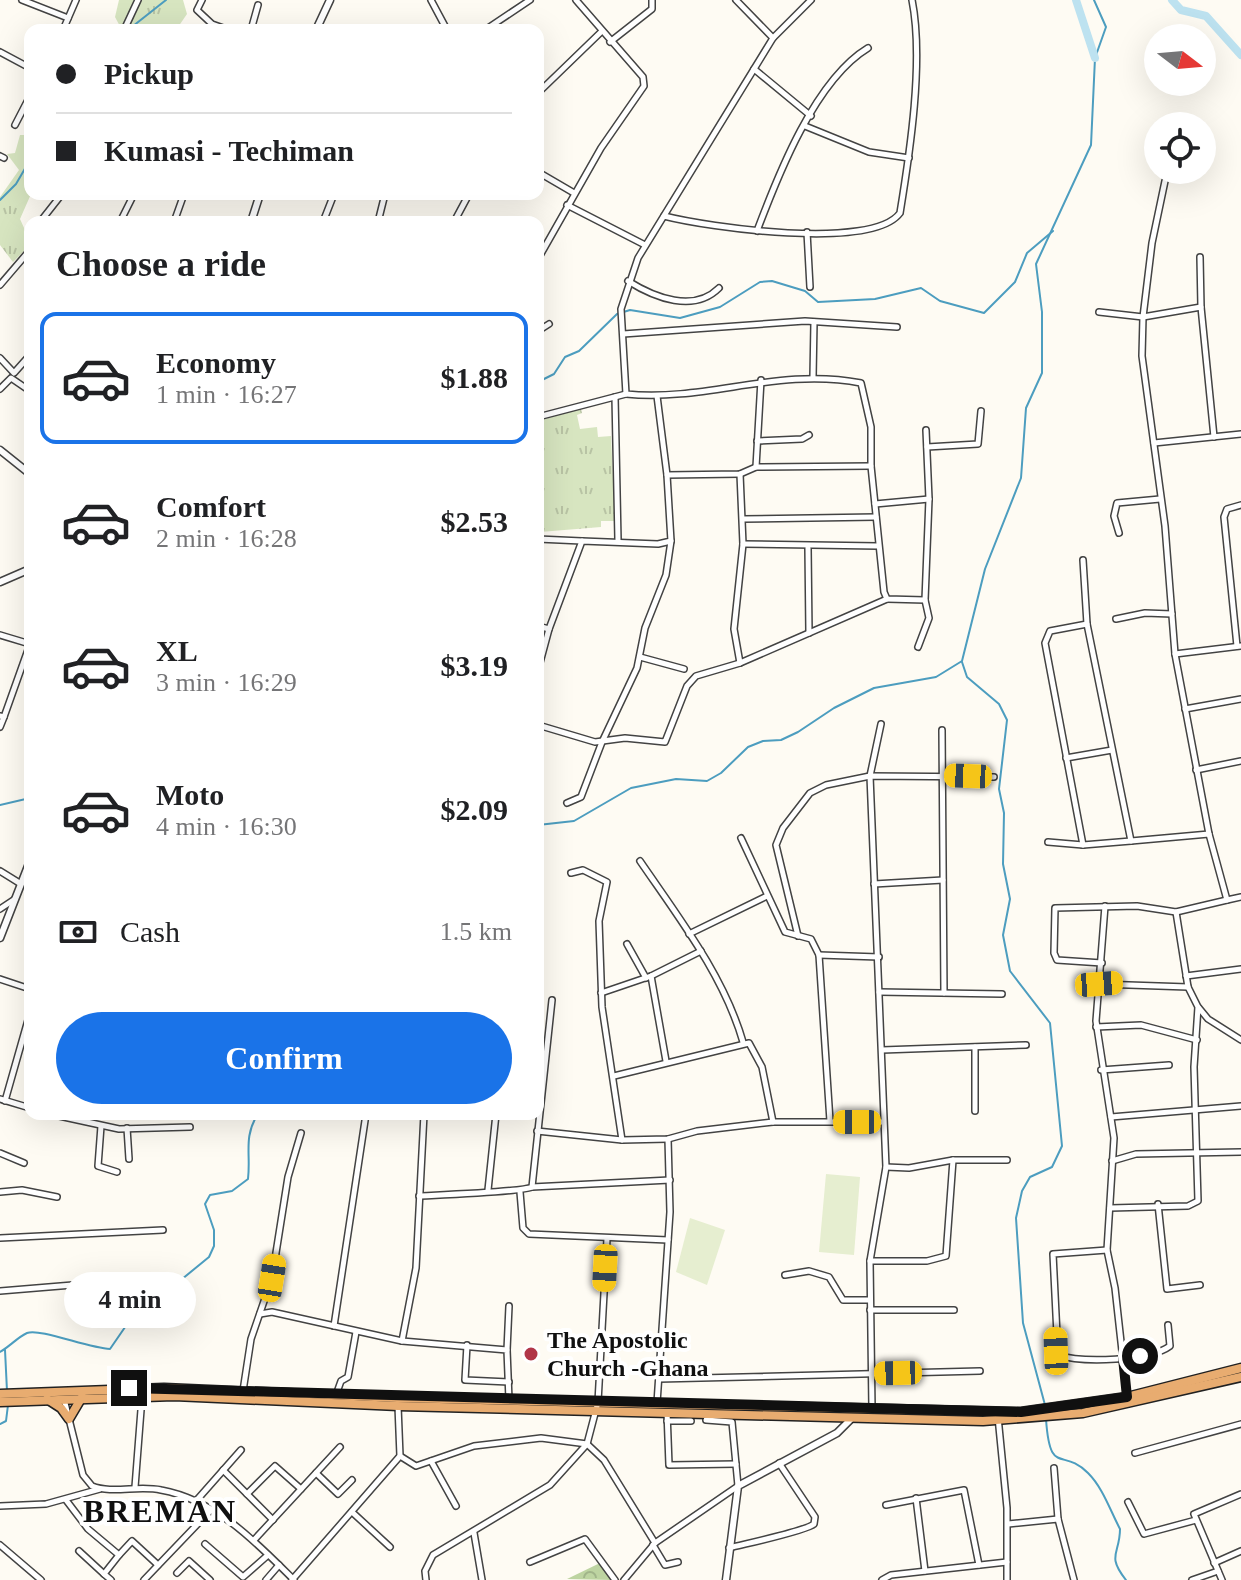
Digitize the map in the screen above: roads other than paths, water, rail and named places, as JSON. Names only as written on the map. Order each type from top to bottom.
[{"type":"highway","points":[[1052,1413],[1241,1368]]},
{"type":"highway","points":[[0,1402],[14,1397],[164,1388],[509,1400],[598,1406],[667,1416],[998,1416],[1124,1406],[1241,1377]]},
{"type":"highway","points":[[0,1394],[46,1399],[63,1394],[398,1406],[657,1404],[998,1416]]},
{"type":"highway","points":[[46,1399],[61,1408],[69,1419],[82,1397]]},
{"type":"street","points":[[22,0],[68,18]]},
{"type":"street","points":[[66,24],[76,0]]},
{"type":"street","points":[[127,24],[138,0]]},
{"type":"street","points":[[202,0],[198,14],[217,24]]},
{"type":"street","points":[[319,24],[330,0]]},
{"type":"street","points":[[431,0],[444,24]]},
{"type":"street","points":[[494,24],[530,0]]},
{"type":"street","points":[[544,248],[574,193],[644,86],[643,77],[576,0]]},
{"type":"street","points":[[610,42],[652,9],[652,0]]},
{"type":"street","points":[[736,0],[773,38]]},
{"type":"street","points":[[626,394],[621,313],[628,281],[645,245],[773,38],[811,0]]},
{"type":"street","points":[[664,216],[719,228],[807,232],[872,228],[895,219],[900,213],[909,158],[916,57],[912,0]]},
{"type":"street","points":[[253,24],[258,5]]},
{"type":"street","points":[[544,87],[601,32]]},
{"type":"street","points":[[757,231],[771,193],[811,116],[837,76],[868,48]]},
{"type":"street","points":[[0,52],[24,65]]},
{"type":"street","points":[[754,69],[811,116]]},
{"type":"street","points":[[15,125],[24,108]]},
{"type":"street","points":[[805,126],[869,152],[909,158]]},
{"type":"street","points":[[544,176],[574,193]]},
{"type":"street","points":[[1165,184],[1143,317],[1144,380],[1154,443],[1175,654],[1209,834],[1227,900]]},
{"type":"street","points":[[45,216],[57,200]]},
{"type":"street","points":[[567,205],[645,245]]},
{"type":"street","points":[[807,232],[810,287]]},
{"type":"street","points":[[1200,257],[1201,307],[1214,437]]},
{"type":"street","points":[[0,285],[24,259]]},
{"type":"street","points":[[628,281],[662,297],[692,302],[706,300],[719,288]]},
{"type":"street","points":[[1099,312],[1143,317],[1201,307]]},
{"type":"street","points":[[623,334],[814,322],[897,327]]},
{"type":"street","points":[[813,377],[814,322]]},
{"type":"street","points":[[544,327],[549,324]]},
{"type":"street","points":[[0,358],[24,386]]},
{"type":"street","points":[[0,389],[24,362]]},
{"type":"street","points":[[544,415],[626,394],[657,396],[703,392],[761,380],[813,377],[861,383],[871,427],[878,546],[887,599]]},
{"type":"street","points":[[756,467],[761,380]]},
{"type":"street","points":[[567,803],[581,797],[640,657],[645,628],[666,575],[671,541],[657,396]]},
{"type":"street","points":[[615,397],[618,541]]},
{"type":"street","points":[[927,447],[978,444],[981,411]]},
{"type":"street","points":[[918,647],[929,618],[925,600],[929,499],[926,430]]},
{"type":"street","points":[[1154,443],[1241,434]]},
{"type":"street","points":[[757,441],[802,439],[809,435]]},
{"type":"street","points":[[0,450],[24,469]]},
{"type":"street","points":[[667,475],[740,474],[756,467],[871,466]]},
{"type":"street","points":[[740,474],[743,544],[734,619],[740,663]]},
{"type":"street","points":[[875,504],[929,499]]},
{"type":"street","points":[[1119,533],[1114,516],[1117,503],[1160,499]]},
{"type":"street","points":[[1175,654],[1239,646],[1224,524],[1226,511],[1241,505]]},
{"type":"street","points":[[743,519],[876,517]]},
{"type":"street","points":[[544,539],[658,544],[671,541]]},
{"type":"street","points":[[544,648],[582,541]]},
{"type":"street","points":[[743,544],[808,548],[878,546]]},
{"type":"street","points":[[808,548],[809,633]]},
{"type":"street","points":[[1083,560],[1087,624],[1131,841]]},
{"type":"street","points":[[0,582],[24,572]]},
{"type":"street","points":[[544,727],[602,742],[625,738],[665,742],[692,680],[702,673],[740,663],[887,599],[925,600]]},
{"type":"street","points":[[1116,619],[1145,613],[1172,614]]},
{"type":"street","points":[[1083,845],[1045,638],[1050,631],[1087,624]]},
{"type":"street","points":[[544,628],[549,629]]},
{"type":"street","points":[[0,635],[24,642]]},
{"type":"street","points":[[640,657],[684,669]]},
{"type":"street","points":[[0,727],[24,660]]},
{"type":"street","points":[[1185,709],[1241,699]]},
{"type":"street","points":[[872,1410],[870,1261],[886,1167],[870,776],[881,724]]},
{"type":"street","points":[[942,730],[944,993]]},
{"type":"street","points":[[1066,758],[1112,750]]},
{"type":"street","points":[[1196,770],[1241,761]]},
{"type":"street","points":[[798,936],[778,858],[779,835],[810,793],[826,785],[870,776],[994,777]]},
{"type":"street","points":[[1048,842],[1083,845],[1209,834]]},
{"type":"street","points":[[741,838],[785,932],[811,939],[819,955],[830,1121]]},
{"type":"street","points":[[640,861],[701,951],[736,1020],[743,1042]]},
{"type":"street","points":[[571,873],[583,870],[607,882],[599,921],[601,993],[622,1140]]},
{"type":"street","points":[[0,871],[21,884]]},
{"type":"street","points":[[0,938],[24,876]]},
{"type":"street","points":[[874,884],[943,880]]},
{"type":"street","points":[[689,934],[767,896]]},
{"type":"street","points":[[1102,963],[1057,960],[1053,912],[1057,907],[1137,906],[1176,912],[1241,897]]},
{"type":"street","points":[[0,909],[16,898]]},
{"type":"street","points":[[1105,906],[1096,1027],[1111,1117],[1107,1250],[1127,1397]]},
{"type":"street","points":[[1176,912],[1188,987],[1198,1007],[1208,1019],[1241,1040]]},
{"type":"street","points":[[627,944],[648,977],[666,1061]]},
{"type":"street","points":[[601,993],[648,977],[701,951]]},
{"type":"street","points":[[819,955],[879,957]]},
{"type":"street","points":[[1186,976],[1241,969]]},
{"type":"street","points":[[0,979],[24,987]]},
{"type":"street","points":[[1099,984],[1188,987]]},
{"type":"street","points":[[879,992],[1002,994]]},
{"type":"street","points":[[544,1070],[552,1000]]},
{"type":"street","points":[[1110,1208],[1158,1204],[1188,1206],[1198,1201],[1195,1112],[1198,1007]]},
{"type":"street","points":[[1198,1022],[1208,1019]]},
{"type":"street","points":[[1096,1027],[1141,1025],[1197,1040]]},
{"type":"street","points":[[24,1032],[3,1100],[24,1106]]},
{"type":"street","points":[[614,1076],[743,1042],[753,1047],[762,1067],[773,1122]]},
{"type":"street","points":[[882,1050],[1026,1045]]},
{"type":"street","points":[[975,1047],[975,1111]]},
{"type":"street","points":[[1101,1070],[1169,1065]]},
{"type":"street","points":[[1111,1117],[1241,1106]]},
{"type":"street","points":[[74,1120],[127,1128],[190,1127]]},
{"type":"street","points":[[334,1326],[365,1120]]},
{"type":"street","points":[[402,1341],[416,1268],[424,1120]]},
{"type":"street","points":[[488,1190],[495,1120]]},
{"type":"street","points":[[532,1187],[538,1120]]},
{"type":"street","points":[[537,1131],[622,1140],[668,1139],[703,1130],[773,1122],[883,1122]]},
{"type":"street","points":[[101,1126],[98,1166],[117,1172]]},
{"type":"street","points":[[127,1128],[129,1159]]},
{"type":"street","points":[[243,1391],[251,1339],[272,1278],[288,1177],[301,1133]]},
{"type":"street","points":[[657,1404],[668,1240],[668,1139]]},
{"type":"street","points":[[1112,1161],[1136,1154],[1241,1152]]},
{"type":"street","points":[[0,1153],[24,1163]]},
{"type":"street","points":[[886,1167],[909,1168],[953,1160],[1007,1160]]},
{"type":"street","points":[[870,1261],[927,1261],[946,1256],[953,1160]]},
{"type":"street","points":[[419,1196],[488,1190],[520,1192],[532,1187],[670,1180]]},
{"type":"street","points":[[0,1192],[22,1190],[57,1197]]},
{"type":"street","points":[[520,1192],[523,1228],[529,1234],[668,1240]]},
{"type":"street","points":[[1158,1204],[1167,1289],[1200,1285]]},
{"type":"street","points":[[0,1238],[163,1230]]},
{"type":"street","points":[[426,1580],[425,1571],[433,1555],[550,1485],[587,1444],[598,1406],[607,1239]]},
{"type":"street","points":[[1107,1250],[1053,1254],[1056,1351],[1061,1357],[1123,1358],[1168,1349],[1168,1325]]},
{"type":"street","points":[[785,1275],[809,1271],[829,1277],[843,1300],[870,1300]]},
{"type":"street","points":[[0,1291],[133,1280]]},
{"type":"street","points":[[509,1306],[509,1400]]},
{"type":"street","points":[[870,1310],[954,1310]]},
{"type":"street","points":[[260,1314],[272,1312],[402,1341],[507,1350]]},
{"type":"street","points":[[336,1395],[341,1381],[348,1377],[356,1332]]},
{"type":"street","points":[[467,1345],[465,1380],[509,1382]]},
{"type":"street","points":[[659,1379],[980,1371]]},
{"type":"street","points":[[63,1394],[83,1475],[92,1486],[101,1489]]},
{"type":"street","points":[[135,1487],[143,1396]]},
{"type":"street","points":[[0,1506],[66,1500],[101,1489],[160,1489],[196,1501],[211,1510],[254,1540],[293,1580],[400,1456],[398,1406]]},
{"type":"street","points":[[691,1421],[667,1416],[669,1465],[736,1464]]},
{"type":"street","points":[[998,1416],[1008,1524],[1007,1580]]},
{"type":"street","points":[[624,1580],[654,1544],[738,1486],[837,1433],[852,1418]]},
{"type":"street","points":[[706,1420],[732,1422],[738,1486],[726,1580]]},
{"type":"street","points":[[1135,1453],[1241,1424]]},
{"type":"street","points":[[400,1456],[416,1466],[464,1447],[541,1438],[587,1444],[604,1460],[665,1565],[678,1562]]},
{"type":"street","points":[[254,1540],[340,1447]]},
{"type":"street","points":[[196,1501],[241,1450]]},
{"type":"street","points":[[431,1461],[456,1506]]},
{"type":"street","points":[[729,1548],[779,1533],[806,1530],[814,1524],[815,1517],[779,1463]]},
{"type":"street","points":[[247,1494],[275,1466],[301,1489]]},
{"type":"street","points":[[1054,1468],[1058,1519],[1074,1580]]},
{"type":"street","points":[[223,1470],[273,1520]]},
{"type":"street","points":[[316,1473],[338,1494],[352,1480]]},
{"type":"street","points":[[886,1505],[961,1490],[967,1493],[979,1565]]},
{"type":"street","points":[[1222,1580],[1194,1511],[1241,1494]]},
{"type":"street","points":[[916,1498],[925,1571]]},
{"type":"street","points":[[66,1500],[88,1529],[119,1555]]},
{"type":"street","points":[[1128,1502],[1144,1534],[1196,1520]]},
{"type":"street","points":[[144,1580],[211,1510]]},
{"type":"street","points":[[352,1512],[390,1547]]},
{"type":"street","points":[[1008,1524],[1058,1519]]},
{"type":"street","points":[[474,1533],[482,1580]]},
{"type":"street","points":[[530,1562],[585,1539],[615,1580]]},
{"type":"street","points":[[104,1574],[132,1541],[158,1565]]},
{"type":"street","points":[[205,1544],[243,1577],[268,1555]]},
{"type":"street","points":[[0,1545],[41,1580]]},
{"type":"street","points":[[79,1551],[111,1580]]},
{"type":"street","points":[[1214,1563],[1241,1551]]},
{"type":"street","points":[[177,1573],[189,1561],[210,1580]]},
{"type":"street","points":[[882,1580],[925,1571],[1007,1562]]},
{"type":"street","points":[[266,1580],[279,1565]]},
{"type":"street","points":[[1192,1580],[1218,1571]]},
{"type":"waterway","points":[[136,24],[166,0]]},
{"type":"waterway","points":[[1076,0],[1095,58]]},
{"type":"waterway","points":[[544,824],[574,821],[631,788],[676,779],[707,781],[721,773],[748,747],[763,741],[781,740],[874,688],[936,677],[962,661],[985,569],[1021,478],[1026,408],[1042,373],[1042,312],[1036,264],[1091,145],[1095,58],[1106,27],[1094,0]]},
{"type":"waterway","points":[[1172,0],[1181,10],[1206,16],[1241,55]]},
{"type":"waterway","points":[[0,200],[24,170]]},
{"type":"waterway","points":[[544,379],[554,374],[565,357],[579,351],[617,314],[630,310],[680,318],[720,307],[760,282],[772,281],[805,291],[818,302],[875,299],[921,288],[940,301],[984,313],[1015,282],[1027,253],[1053,231]]},
{"type":"waterway","points":[[962,662],[967,677],[999,704],[1007,720],[999,789],[1004,813],[1003,864],[1010,899],[1003,935],[1010,971],[1050,1023],[1062,1146],[1052,1167],[1030,1177],[1022,1191],[1016,1218],[1023,1323],[1045,1405]]},
{"type":"waterway","points":[[0,805],[24,799]]},
{"type":"waterway","points":[[0,1352],[33,1332],[110,1349],[143,1301],[165,1293],[209,1257],[214,1246],[214,1230],[205,1204],[210,1195],[232,1191],[248,1179],[249,1138],[254,1120]]},
{"type":"waterway","points":[[5,1350],[7,1391]]},
{"type":"waterway","points":[[0,1424],[6,1421],[8,1405]]},
{"type":"waterway","points":[[1046,1419],[1054,1455],[1088,1473],[1106,1500],[1120,1529],[1115,1559],[1126,1580]]},
{"type":"place","name":"The Apostolic Church -Ghana","points":[[531,1354]]},
{"type":"district","name":"BREMAN","points":[[160,1511]]}]
